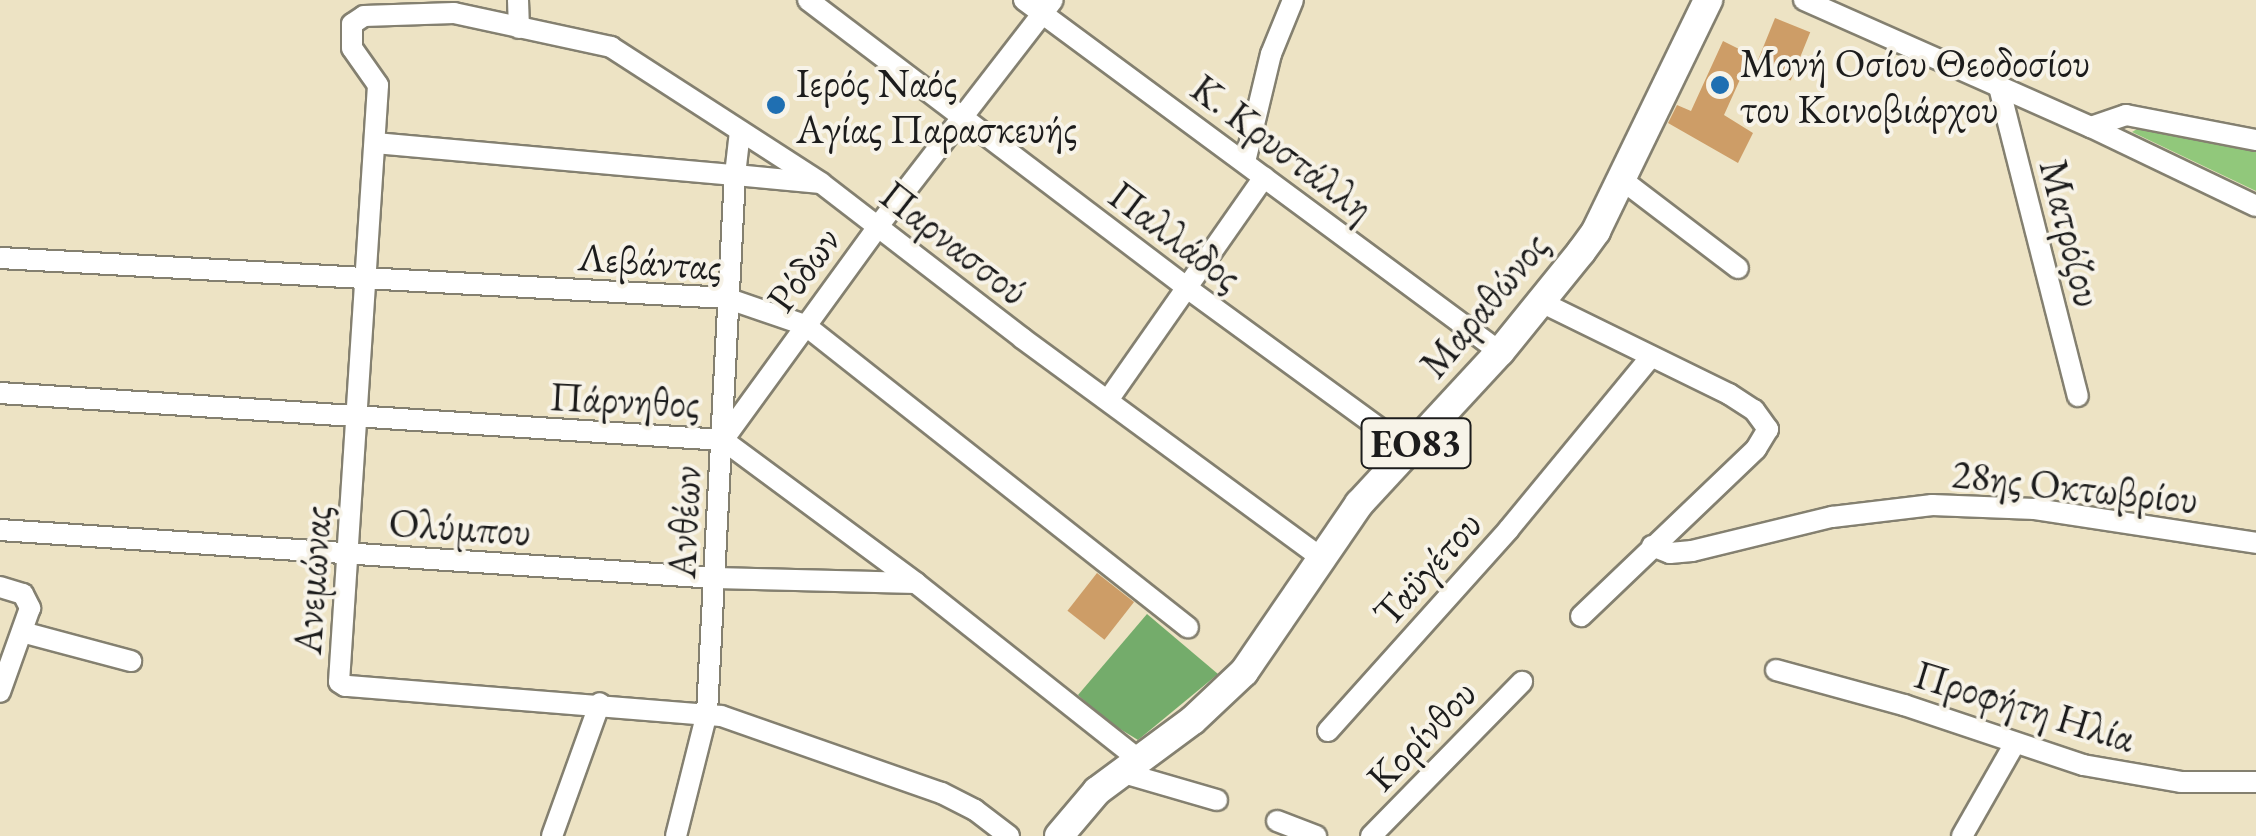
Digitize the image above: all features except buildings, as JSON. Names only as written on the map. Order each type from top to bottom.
[{"type":"main road","name":"Μαραθώνος","points":[[1059,836],[1075,814],[1129,766],[1233,685],[1359,504],[1500,352],[1596,231],[1708,0]]},
{"type":"street","points":[[518,0],[519,28]]},
{"type":"street","name":"Παλλάδος","points":[[808,0],[1187,288],[1409,450]]},
{"type":"street","name":"Κ. Κρυστάλλη","points":[[1024,0],[1048,7],[1264,177],[1500,352]]},
{"type":"street","points":[[1245,162],[1271,54],[1293,0]]},
{"type":"street","points":[[1804,0],[2092,126],[2256,206]]},
{"type":"street","name":"Ρόδων","points":[[723,440],[879,225],[1048,7]]},
{"type":"street","name":"Ανεμώνας","points":[[519,28],[454,13],[364,16],[352,24],[352,48],[378,86],[338,682],[345,686],[707,713],[773,732],[940,793],[975,810],[1009,836]]},
{"type":"street","name":"Παρνασσού","points":[[519,28],[610,47],[820,183],[1323,559]]},
{"type":"street","name":"Ματρόζου","points":[[1999,87],[2078,396]]},
{"type":"street","points":[[2092,126],[2126,115],[2256,140]]},
{"type":"street","name":"Ανθέων","points":[[676,836],[707,713],[723,440],[726,298],[740,131]]},
{"type":"street","points":[[375,143],[820,183]]},
{"type":"street","points":[[1108,400],[1264,177]]},
{"type":"street","points":[[1621,180],[1738,268]]},
{"type":"street","name":"Λεβάντας","points":[[0,258],[726,298],[805,325],[1188,627]]},
{"type":"street","points":[[1539,301],[1754,410],[1768,430],[1756,449],[1581,616]]},
{"type":"street","name":"Ταϋγέτου","points":[[1328,732],[1510,529],[1651,357]]},
{"type":"street","name":"Πάρνηθος","points":[[0,393],[723,440],[916,583],[1129,766]]},
{"type":"street","name":"28ης Οκτωβρίου","points":[[1652,546],[1670,553],[1692,551],[1832,517],[1932,506],[2035,509],[2256,543]]},
{"type":"street","name":"Ολύμπου","points":[[0,530],[715,578],[916,583]]},
{"type":"street","points":[[0,587],[16,590],[28,600],[22,632],[0,692]]},
{"type":"street","points":[[22,632],[132,661]]},
{"type":"street","name":"Προφήτη Ηλία","points":[[1776,670],[1904,704],[2014,745],[2148,778],[2256,782]]},
{"type":"street","name":"Κορίνθου","points":[[1371,836],[1522,682]]},
{"type":"street","points":[[552,836],[600,703]]},
{"type":"street","points":[[1962,836],[2014,745]]},
{"type":"street","points":[[1129,766],[1217,800]]},
{"type":"street","points":[[1277,820],[1316,836]]},
{"type":"green space","points":[[2142,126],[2256,147],[2256,191],[2132,132]]},
{"type":"green space","points":[[1147,614],[1218,674],[1138,740],[1107,721],[1078,695]]},
{"type":"place","name":"Μονή Οσίου Θεοδοσίου του Κοινοβιάρχου","points":[[1720,85]]},
{"type":"place","name":"Ιερός Ναός Αγίας Παρασκευής","points":[[776,105]]}]
